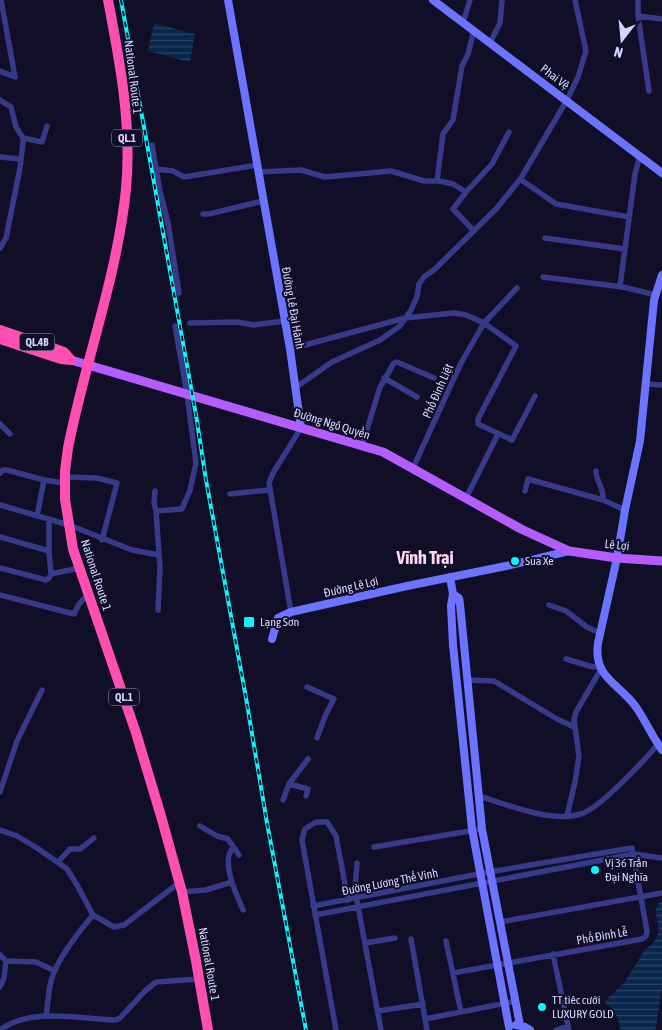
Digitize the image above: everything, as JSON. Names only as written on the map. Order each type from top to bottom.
[{"type":"highway","name":"National Route 1","points":[[108,0],[125,102],[128,158],[126,188],[114,258],[72,430],[65,480],[65,509],[73,549],[144,758],[181,887],[208,1030]]},
{"type":"highway","name":"Đường Ngô Quyền","points":[[1,336],[61,359],[71,360]]},
{"type":"main road","name":"Đường Ngô Quyền","points":[[71,360],[383,452],[521,529],[569,551]]},
{"type":"main road","name":"Lê Lợi","points":[[569,551],[618,558],[662,561]]},
{"type":"street","points":[[0,71],[16,77],[1,0]]},
{"type":"street","name":"Đường Lê Đại Hành","points":[[228,0],[290,349],[301,428]]},
{"type":"street","name":"Phai Vệ","points":[[433,0],[662,173]]},
{"type":"street","points":[[463,22],[470,0]]},
{"type":"street","points":[[490,42],[500,23],[502,0]]},
{"type":"street","points":[[295,388],[332,362],[380,340],[400,326],[411,310],[419,284],[424,277],[435,269],[497,208],[520,179],[567,100],[578,77],[586,51],[575,0]]},
{"type":"street","points":[[638,0],[638,16],[649,91]]},
{"type":"street","points":[[638,16],[662,19]]},
{"type":"street","points":[[437,181],[443,134],[453,120],[462,66],[468,54],[474,30]]},
{"type":"street","points":[[0,100],[11,107],[16,127],[23,138],[21,159],[6,238],[0,248]]},
{"type":"street","points":[[23,138],[42,142],[47,126]]},
{"type":"street","points":[[474,231],[453,209],[492,164],[509,132]]},
{"type":"street","points":[[152,145],[168,223],[178,293]]},
{"type":"street","points":[[620,286],[634,174],[640,155]]},
{"type":"street","points":[[0,157],[21,159]]},
{"type":"street","points":[[156,169],[173,171],[184,177],[257,168],[301,170],[325,177],[391,171],[424,181],[453,184],[466,192]]},
{"type":"street","points":[[520,179],[550,202],[629,217]]},
{"type":"street","points":[[203,214],[263,201]]},
{"type":"street","points":[[545,238],[625,249]]},
{"type":"street","points":[[468,790],[540,814],[568,816],[581,814],[590,811],[660,747],[635,706],[600,667],[597,652],[618,558],[640,441],[656,296],[662,275]]},
{"type":"street","points":[[543,277],[620,286],[656,296]]},
{"type":"street","name":"Phố Đinh Liệt","points":[[413,468],[461,363],[484,323],[517,288]]},
{"type":"street","points":[[290,349],[405,318],[454,313],[466,315],[484,323],[516,346],[478,419],[478,424],[512,440],[535,396]]},
{"type":"street","points":[[190,323],[237,322],[248,325],[285,322]]},
{"type":"street","points":[[156,511],[182,509],[190,490],[196,463],[187,394],[175,326]]},
{"type":"street","points":[[362,446],[378,391],[390,367],[395,362],[434,378]]},
{"type":"street","points":[[384,378],[417,398]]},
{"type":"street","points":[[646,384],[662,385]]},
{"type":"street","points":[[0,424],[10,434]]},
{"type":"street","points":[[272,640],[278,618],[291,612],[269,483],[273,473],[301,428]]},
{"type":"street","points":[[466,498],[498,434]]},
{"type":"street","points":[[0,473],[7,470],[44,480],[97,478],[117,483],[102,540]]},
{"type":"street","points":[[596,471],[596,476],[602,489],[603,500]]},
{"type":"street","points":[[525,491],[528,479],[603,500],[626,510]]},
{"type":"street","points":[[37,516],[44,480]]},
{"type":"street","points":[[230,494],[269,490]]},
{"type":"street","points":[[155,491],[154,503],[160,569],[158,610]]},
{"type":"street","points":[[0,505],[69,525],[102,540],[132,550],[159,555]]},
{"type":"street","points":[[0,568],[48,580],[52,574],[49,551],[49,520]]},
{"type":"street","points":[[0,537],[49,551]]},
{"type":"street","name":"Đường Lê Lợi","points":[[291,612],[569,551]]},
{"type":"street","points":[[52,574],[79,568]]},
{"type":"street","points":[[450,577],[453,594],[451,606],[452,645],[472,830],[505,1004],[507,1029],[520,1025],[530,1030]]},
{"type":"street","points":[[0,595],[74,614],[79,604],[88,594]]},
{"type":"street","points":[[453,594],[458,598],[460,604],[482,828],[520,1025]]},
{"type":"street","points":[[549,604],[566,611],[587,627],[600,633]]},
{"type":"street","points":[[452,645],[463,643]]},
{"type":"street","points":[[566,659],[593,667],[600,667]]},
{"type":"street","points":[[568,816],[579,761],[574,720],[576,712],[600,667]]},
{"type":"street","points":[[467,680],[494,681],[557,719],[574,727]]},
{"type":"street","points":[[307,688],[334,699],[317,738]]},
{"type":"street","points":[[0,792],[17,741],[42,690]]},
{"type":"street","points":[[459,706],[470,704]]},
{"type":"street","points":[[283,800],[289,784],[308,759]]},
{"type":"street","points":[[289,784],[308,788],[306,796]]},
{"type":"street","points":[[336,1030],[302,840],[305,829],[316,822],[324,821],[330,825],[336,836],[348,900]]},
{"type":"street","points":[[200,826],[217,836],[228,839],[239,855]]},
{"type":"street","points":[[374,847],[482,828]]},
{"type":"street","points":[[0,830],[17,836],[58,862],[72,875],[92,915],[110,926],[124,926],[181,887],[206,890],[232,882]]},
{"type":"street","points":[[58,862],[70,849],[80,849],[94,838]]},
{"type":"street","points":[[481,878],[630,847],[633,849],[634,854]]},
{"type":"street","points":[[233,848],[229,853],[232,882],[244,910]]},
{"type":"street","points":[[490,876],[634,854],[662,858]]},
{"type":"street","name":"Phố Đinh Lễ","points":[[453,973],[634,940],[646,936],[647,931],[634,854]]},
{"type":"street","points":[[357,863],[355,886],[381,1030]]},
{"type":"street","name":"Đường Lương Thế Vinh","points":[[313,906],[434,883],[481,878]]},
{"type":"street","name":"Đường Lương Thế Vinh","points":[[315,915],[436,892],[481,878]]},
{"type":"street","points":[[434,883],[436,892]]},
{"type":"street","points":[[489,925],[662,893]]},
{"type":"street","points":[[46,1016],[51,982],[55,971],[75,936],[92,915]]},
{"type":"street","points":[[365,942],[395,938]]},
{"type":"street","points":[[411,939],[427,1030]]},
{"type":"street","points":[[446,941],[461,1012]]},
{"type":"street","points":[[553,954],[568,1028],[556,1030]]},
{"type":"street","points":[[0,955],[6,961],[31,961],[55,971]]},
{"type":"street","points":[[0,987],[4,978],[6,961]]},
{"type":"street","points":[[0,1030],[17,1021],[46,1016],[116,1020],[144,991],[156,982],[199,979]]},
{"type":"street","points":[[425,1019],[516,1002]]},
{"type":"street","points":[[378,1010],[423,1004]]},
{"type":"water","points":[[154,23],[195,34],[190,62],[148,51]]},
{"type":"water","points":[[662,901],[662,987],[656,1028],[655,1030],[620,1030],[615,1014],[604,1002],[623,984],[643,953],[657,938],[659,930],[656,908]]},
{"type":"railway","points":[[121,0],[267,823],[306,1030]]},
{"type":"place","name":"Sua Xe","points":[[515,561]]},
{"type":"place","name":"Lạng Sơn","points":[[249,622]]},
{"type":"place","name":"Vị 36 Trần Đại Nghĩa","points":[[595,870]]},
{"type":"place","name":"TT tiêc cưới LUXURY GOLD","points":[[542,1007]]},
{"type":"district","name":"Vĩnh Trại","points":[[425,558]]}]
